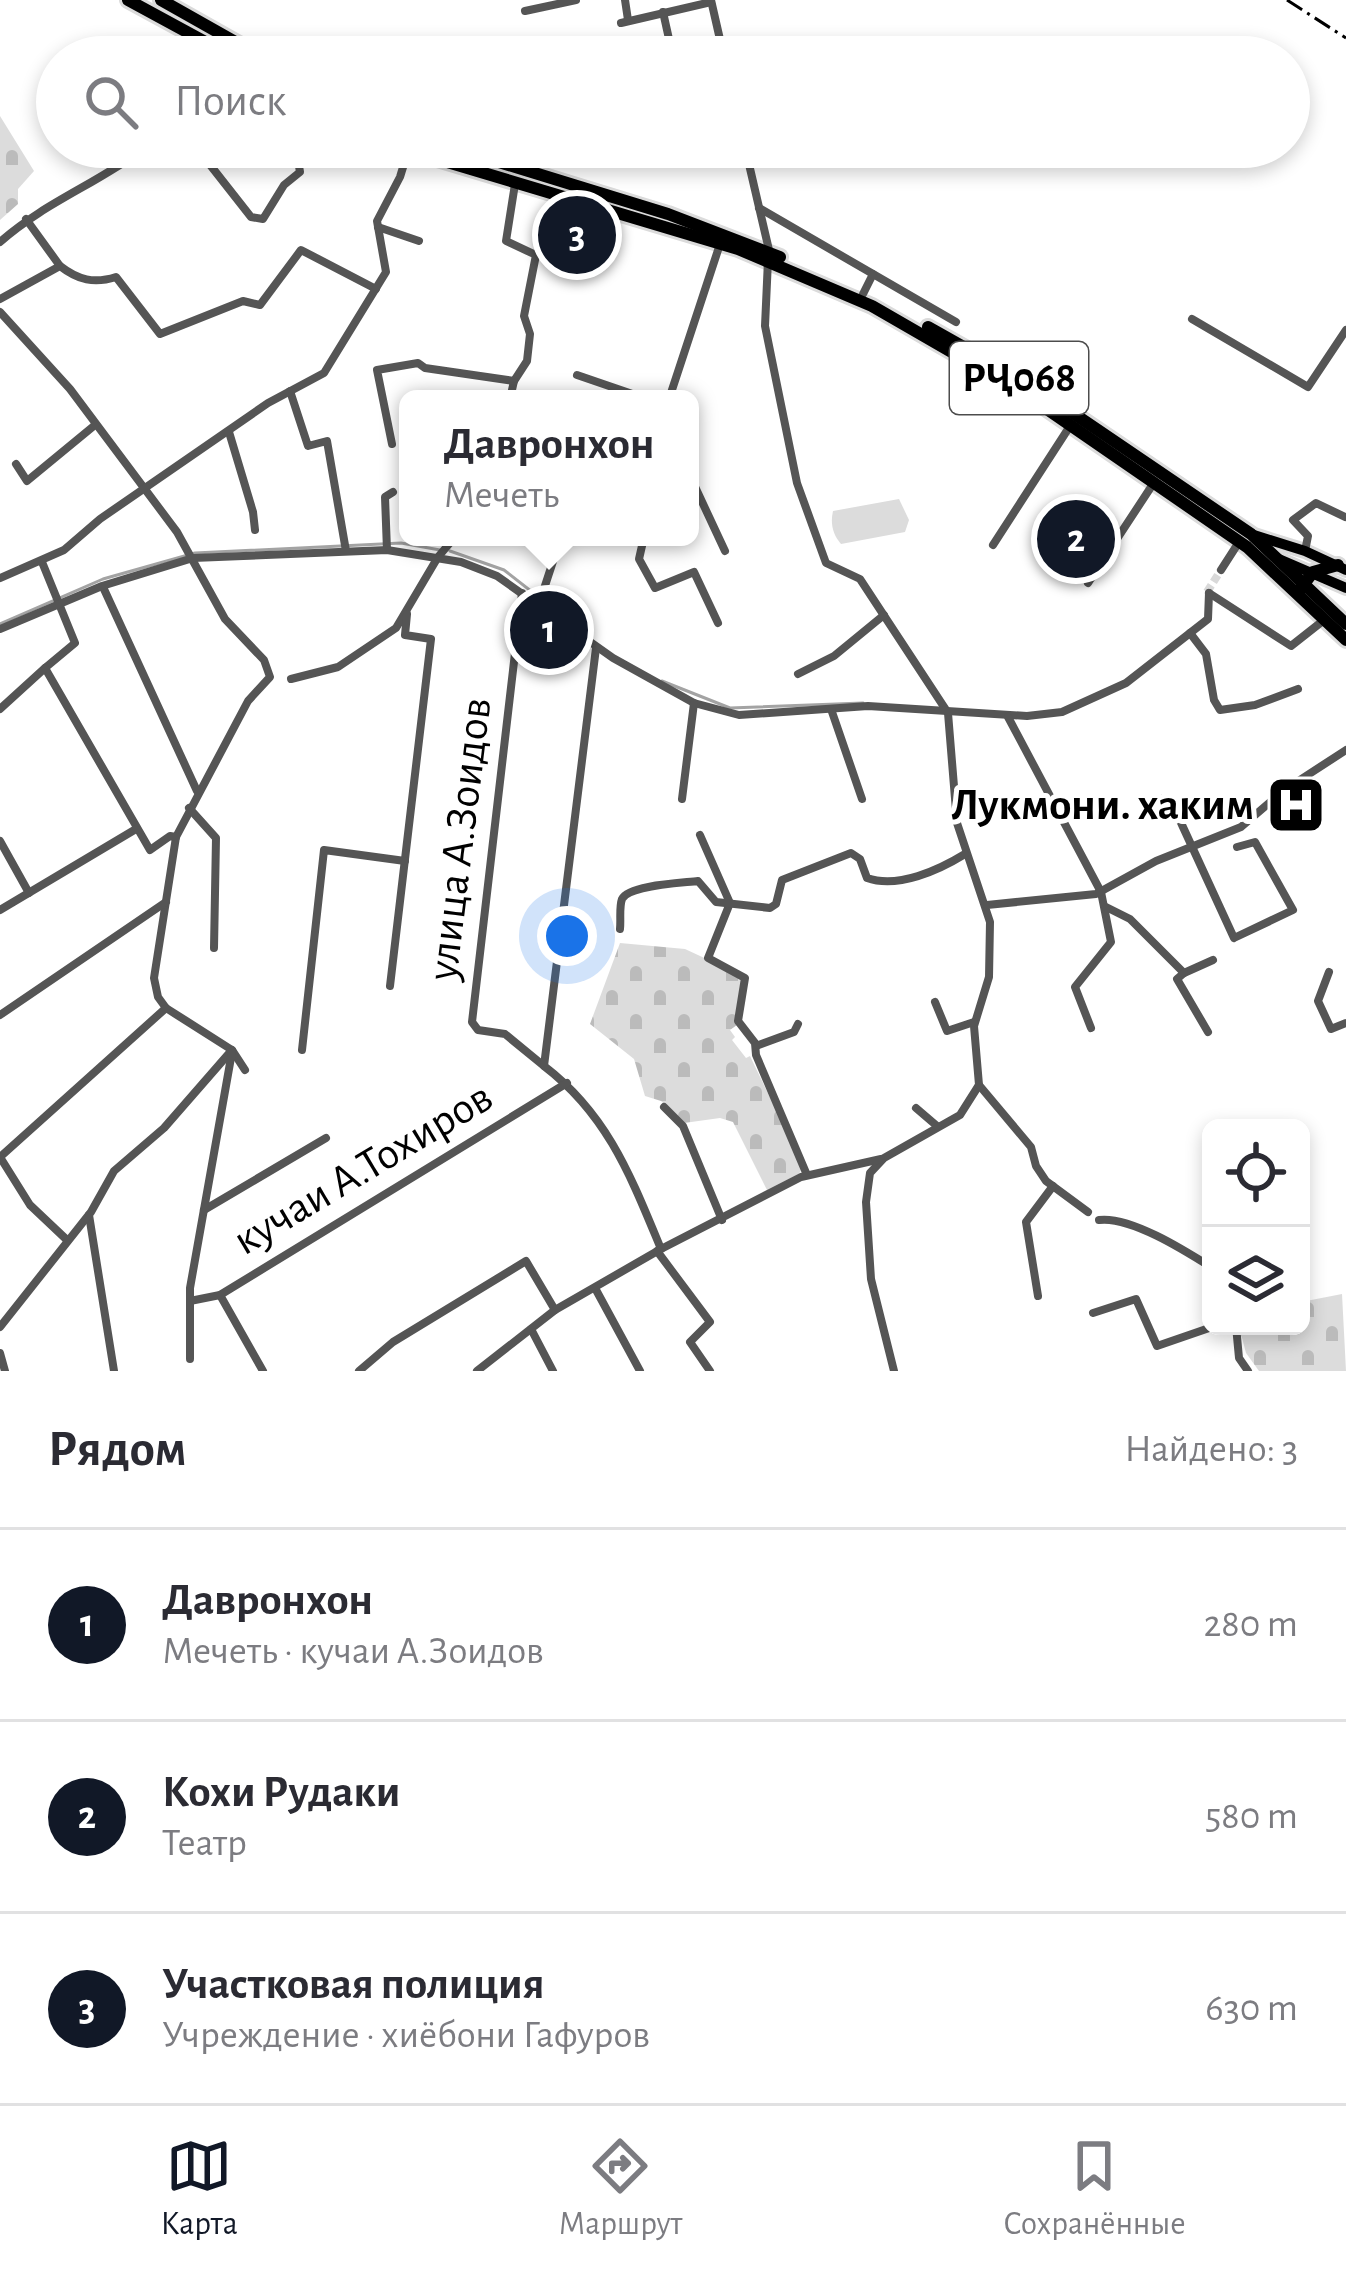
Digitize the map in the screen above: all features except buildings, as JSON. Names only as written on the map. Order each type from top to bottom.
[{"type":"highway","points":[[128,0],[213,36]]},
{"type":"highway","points":[[161,0],[208,36]]},
{"type":"highway","name":"РҶ068","points":[[461,168],[769,256],[922,333],[1071,424],[1153,484],[1246,541]]},
{"type":"highway","points":[[489,177],[493,168]]},
{"type":"highway","name":"РҶ068","points":[[515,168],[668,214],[863,294],[924,325],[1033,386],[1246,541]]},
{"type":"highway","points":[[1246,541],[1279,560],[1324,620],[1346,640]]},
{"type":"highway","points":[[1246,541],[1346,624]]},
{"type":"highway","points":[[1304,590],[1318,574],[1344,563]]},
{"type":"main road","name":"РҶ068","points":[[1246,541],[1344,563]]},
{"type":"main road","points":[[1279,560],[1346,587]]},
{"type":"street","points":[[526,11],[575,0]]},
{"type":"street","points":[[625,0],[625,21],[711,1],[719,36]]},
{"type":"street","points":[[663,12],[669,36]]},
{"type":"street","points":[[0,242],[26,219],[118,168]]},
{"type":"street","points":[[212,168],[251,217],[263,219],[299,168]]},
{"type":"street","points":[[0,578],[42,562],[143,489],[324,373],[386,272],[377,224],[401,168]]},
{"type":"street","points":[[750,168],[769,256],[765,326],[796,483],[826,563],[860,579],[948,713],[957,823],[987,905],[989,977],[975,1021],[980,1085],[1031,1147],[1036,1166],[1053,1186],[1088,1212]]},
{"type":"street","points":[[512,390],[526,361],[530,334],[524,316],[536,255],[506,241],[514,184]]},
{"type":"street","points":[[759,208],[956,322]]},
{"type":"street","points":[[26,219],[60,266],[77,279],[116,277],[160,334],[243,301],[260,305],[301,250],[376,289]]},
{"type":"street","points":[[377,224],[419,241]]},
{"type":"street","points":[[672,390],[720,244]]},
{"type":"street","points":[[0,299],[60,266]]},
{"type":"street","points":[[863,294],[873,274]]},
{"type":"street","points":[[924,325],[933,309]]},
{"type":"street","points":[[0,312],[70,389],[192,556],[225,619],[265,660],[270,677],[248,701],[176,836],[154,978],[166,1008],[232,1051],[245,1070]]},
{"type":"street","points":[[1192,319],[1308,387],[1346,330]]},
{"type":"street","points":[[392,444],[376,370],[418,363],[425,368],[514,381]]},
{"type":"street","points":[[577,375],[621,390]]},
{"type":"street","points":[[290,391],[308,446],[327,441],[346,548]]},
{"type":"street","points":[[993,545],[1071,424]]},
{"type":"street","points":[[16,464],[27,481],[95,425]]},
{"type":"street","points":[[229,432],[255,530]]},
{"type":"street","points":[[1088,583],[1153,484]]},
{"type":"street","points":[[388,550],[385,497],[393,492]]},
{"type":"street","points":[[699,495],[725,551]]},
{"type":"street","points":[[1305,551],[1308,536],[1293,520],[1316,502],[1345,517]]},
{"type":"street","points":[[1221,570],[1246,541]]},
{"type":"street","points":[[291,680],[338,667],[395,628],[447,546]]},
{"type":"street","points":[[540,600],[558,546]]},
{"type":"street","points":[[642,546],[639,559],[655,588],[694,572],[718,623]]},
{"type":"street","points":[[0,628],[60,600],[192,556],[346,548],[442,552],[540,600],[596,647],[694,703],[739,715],[868,706],[1008,716],[1062,712],[1126,683],[1208,619],[1208,593],[1291,646],[1324,620]]},
{"type":"street","points":[[0,709],[75,643],[42,562]]},
{"type":"street","points":[[102,586],[198,792]]},
{"type":"street","name":"улица А.Зоидов","points":[[522,592],[472,1022],[478,1030],[505,1034],[544,1066]]},
{"type":"street","points":[[390,986],[431,639],[405,634],[407,614]]},
{"type":"street","points":[[797,674],[834,656],[884,615]]},
{"type":"street","points":[[1190,632],[1206,654],[1220,710],[1255,705],[1298,689]]},
{"type":"street","points":[[596,647],[544,1066],[586,1102],[626,1164],[659,1250],[710,1322],[690,1342],[710,1371]]},
{"type":"street","points":[[45,668],[150,850],[176,836]]},
{"type":"street","points":[[682,799],[694,703]]},
{"type":"street","points":[[831,709],[862,799]]},
{"type":"street","points":[[1008,716],[1105,907],[1112,942],[1075,987],[1091,1028]]},
{"type":"street","points":[[987,905],[1101,892],[1192,845],[1240,827],[1283,791],[1346,750]]},
{"type":"street","points":[[1145,802],[1171,801],[1234,938],[1294,910],[1256,842],[1237,848]]},
{"type":"street","points":[[189,808],[216,838],[214,948]]},
{"type":"street","points":[[0,910],[136,829]]},
{"type":"street","points":[[700,835],[730,903],[708,958],[745,979],[738,1018],[756,1046],[807,1175]]},
{"type":"street","points":[[0,841],[29,893]]},
{"type":"street","points":[[302,1050],[324,850],[405,860]]},
{"type":"street","points":[[620,929],[622,900],[629,892],[646,888],[698,880],[712,900],[774,907],[782,880],[851,853],[860,860],[867,878],[878,881],[924,874],[965,854]]},
{"type":"street","points":[[0,1015],[166,902]]},
{"type":"street","points":[[1105,907],[1130,919],[1184,973]]},
{"type":"street","points":[[1208,1031],[1177,979],[1214,960]]},
{"type":"street","points":[[1329,972],[1318,1000],[1331,1029],[1346,1023]]},
{"type":"street","points":[[935,1002],[947,1031],[975,1021]]},
{"type":"street","points":[[68,1240],[30,1204],[0,1157],[166,1008]]},
{"type":"street","points":[[756,1046],[794,1032],[798,1024]]},
{"type":"street","points":[[190,1359],[190,1301],[232,1051]]},
{"type":"street","points":[[0,1327],[89,1214],[114,1171],[164,1129],[232,1051]]},
{"type":"street","name":"кучаи А.Тохиров","points":[[190,1301],[220,1295],[566,1083]]},
{"type":"street","points":[[895,1371],[871,1279],[866,1202],[870,1173],[884,1158],[960,1114],[980,1085]]},
{"type":"street","points":[[664,1107],[683,1126],[722,1220]]},
{"type":"street","points":[[916,1108],[937,1126]]},
{"type":"street","points":[[204,1210],[326,1138]]},
{"type":"street","points":[[478,1371],[555,1310],[659,1250],[807,1175],[884,1158]]},
{"type":"street","points":[[1038,1297],[1026,1222],[1053,1186]]},
{"type":"street","points":[[89,1214],[114,1371]]},
{"type":"street","points":[[1099,1220],[1132,1226],[1202,1262]]},
{"type":"street","points":[[358,1371],[393,1342],[526,1261],[555,1310]]},
{"type":"street","points":[[595,1288],[640,1371]]},
{"type":"street","points":[[220,1295],[263,1371]]},
{"type":"street","points":[[1093,1313],[1136,1299],[1156,1346],[1202,1330]]},
{"type":"street","points":[[531,1329],[553,1371]]},
{"type":"street","points":[[1237,1335],[1239,1358],[1248,1371]]},
{"type":"street","points":[[0,1353],[4,1371]]},
{"type":"green space","points":[[0,116],[34,171],[18,189],[18,204],[0,220]]},
{"type":"green space","points":[[899,499],[909,520],[905,532],[838,541],[833,511]]},
{"type":"green space","points":[[620,943],[685,949],[741,975],[745,983],[737,1025],[730,1030],[732,1040],[746,1058],[750,1056],[803,1166],[799,1174],[767,1190],[733,1122],[720,1118],[684,1123],[661,1101],[645,1096],[634,1059],[590,1024]]},
{"type":"green space","points":[[1342,1294],[1346,1371],[1259,1371],[1246,1353],[1241,1335],[1310,1335],[1310,1300]]},
{"type":"waterway","points":[[0,624],[103,579],[195,553],[399,543]]},
{"type":"waterway","points":[[418,546],[440,550]]},
{"type":"waterway","points":[[450,551],[504,570],[536,595]]},
{"type":"waterway","points":[[544,601],[583,632]]},
{"type":"waterway","points":[[662,681],[730,708],[863,703]]},
{"type":"tunnel","points":[[1207,592],[1221,570]]},
{"type":"railway","points":[[1287,0],[1346,38]]},
{"type":"place","name":"Участковая полиция","points":[[577,235]]},
{"type":"place","name":"Кохи Рудаки","points":[[1076,539]]},
{"type":"place","name":"Давронхон","points":[[549,630]]},
{"type":"place","name":"Лукмони. хаким","points":[[1296,805]]}]
